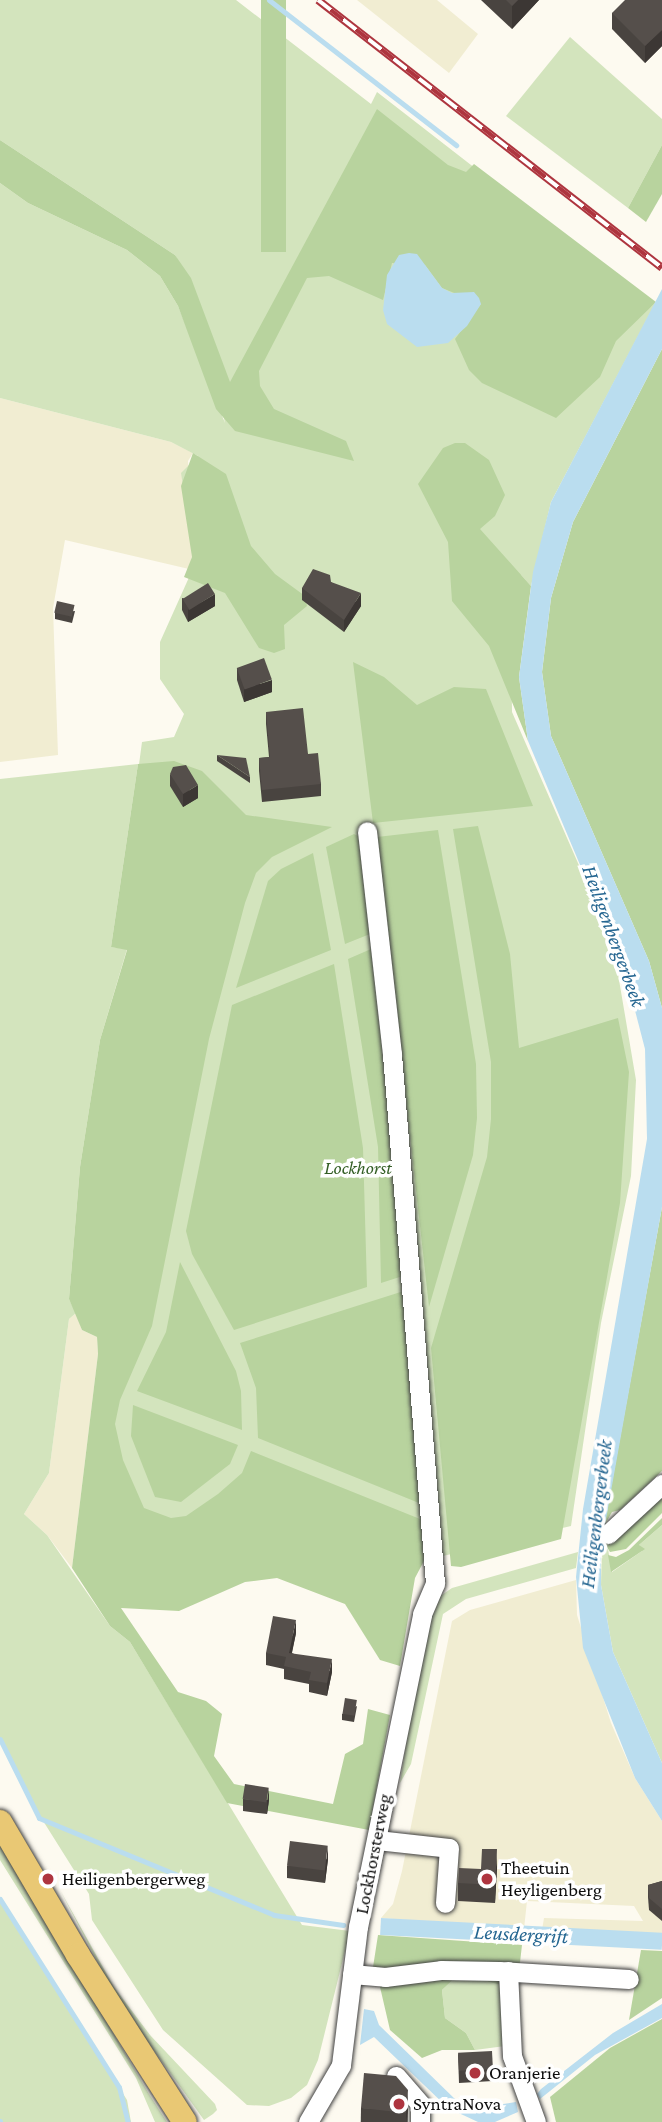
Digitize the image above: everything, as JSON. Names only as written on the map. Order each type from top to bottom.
[{"type":"main road","points":[[0,1822],[78,1955],[185,2122]]},
{"type":"street","name":"Lockhorsterweg","points":[[308,2122],[341,2065],[352,1975],[377,1840],[422,1615],[435,1583],[393,1054],[367,831]]},
{"type":"street","points":[[608,1534],[662,1484]]},
{"type":"street","points":[[377,1840],[449,1848],[445,1903]]},
{"type":"street","points":[[352,1975],[385,1978],[441,1970],[508,1971],[629,1979]]},
{"type":"street","points":[[508,1971],[512,2056],[536,2122]]},
{"type":"street","points":[[396,2076],[421,2104],[420,2122]]},
{"type":"shaded area","points":[[357,0],[437,0],[478,34],[449,73]]},
{"type":"shaded area","points":[[0,398],[171,442],[193,453],[188,461],[192,557],[189,569],[65,540],[53,608],[58,755],[0,762]]},
{"type":"shaded area","points":[[76,1313],[82,1330],[97,1337],[98,1354],[72,1568],[47,1535],[24,1514],[49,1473],[69,1319]]},
{"type":"shaded area","points":[[576,1580],[577,1615],[611,1723],[635,1778],[662,1821],[662,1935],[542,1930],[544,1918],[643,1921],[634,1906],[527,1901],[524,1929],[381,1918],[393,1904],[402,1871],[452,1621],[470,1610]]},
{"type":"green space","name":"Lockhorst","points":[[0,0],[236,0],[371,104],[377,92],[649,303],[646,311],[656,302],[551,502],[531,586],[521,575],[511,628],[512,712],[595,902],[618,974],[636,1080],[631,1176],[601,1323],[571,1526],[413,1563],[241,1580],[122,1605],[101,1333],[132,946],[115,944],[142,742],[174,737],[184,714],[160,679],[160,642],[195,564],[181,473],[198,456],[171,442],[0,398],[0,183],[28,203],[127,250],[160,276],[178,306],[225,423],[196,294],[175,255],[0,140]]},
{"type":"green space","points":[[261,0],[286,0],[286,252],[261,252]]},
{"type":"green space","points":[[570,37],[662,119],[662,145],[628,208],[506,116]]},
{"type":"green space","points":[[377,109],[448,165],[466,172],[474,164],[656,302],[616,341],[600,377],[556,418],[482,383],[469,370],[455,339],[481,304],[442,288],[425,265],[392,263],[383,300],[329,276],[307,278],[259,371],[260,386],[274,409],[346,441],[354,461],[235,431],[216,409],[178,306],[160,276],[127,250],[28,203],[0,183],[0,140],[175,255],[191,278],[230,382]]},
{"type":"green space","points":[[662,145],[662,194],[646,222],[628,208]]},
{"type":"green space","points":[[662,349],[662,1008],[649,961],[551,736],[542,672],[551,598],[573,522]]},
{"type":"green space","points":[[455,443],[465,443],[489,460],[505,495],[495,516],[480,529],[531,586],[519,677],[528,741],[489,646],[452,601],[448,542],[418,484],[443,448]]},
{"type":"green space","points":[[193,453],[226,474],[251,546],[275,574],[305,596],[307,606],[284,625],[285,649],[274,653],[259,648],[225,593],[184,577],[192,557],[181,486]]},
{"type":"green space","points":[[353,662],[384,677],[417,705],[454,687],[486,689],[533,806],[373,823]]},
{"type":"green space","points":[[174,761],[202,771],[246,815],[332,827],[272,857],[256,873],[245,903],[209,1039],[152,1326],[120,1400],[115,1424],[123,1460],[144,1508],[171,1518],[186,1516],[218,1494],[242,1473],[251,1451],[425,1521],[425,1559],[415,1578],[400,1666],[380,1660],[345,1604],[277,1578],[245,1582],[179,1611],[121,1608],[178,1692],[206,1701],[222,1714],[214,1756],[234,1784],[333,1804],[345,1754],[363,1744],[368,1709],[390,1715],[369,1830],[227,1803],[130,1642],[110,1626],[72,1568],[98,1354],[97,1337],[82,1330],[69,1299],[80,1167],[100,1040],[127,950],[111,947],[138,764]]},
{"type":"green space","points":[[138,764],[111,947],[127,949],[100,1040],[80,1167],[69,1299],[76,1313],[69,1319],[49,1473],[24,1514],[47,1535],[110,1626],[130,1642],[302,1925],[350,1931],[318,2060],[307,2085],[291,2098],[269,2106],[247,2105],[163,2030],[92,1920],[89,1894],[40,1816],[0,1737],[0,779]]},
{"type":"green space","points":[[478,826],[510,954],[519,1048],[618,1018],[629,1072],[620,1203],[561,1539],[461,1567],[451,1566],[431,1348],[487,1157],[491,1119],[491,1062],[453,829]]},
{"type":"green space","points":[[438,830],[476,1064],[477,1118],[473,1155],[429,1307],[377,837]]},
{"type":"green space","points":[[354,834],[358,836],[370,934],[345,944],[326,847]]},
{"type":"green space","points":[[313,853],[331,950],[236,988],[268,881],[281,869]]},
{"type":"green space","points":[[371,949],[406,1275],[381,1283],[378,1147],[348,959]]},
{"type":"green space","points":[[334,964],[363,1148],[367,1287],[234,1330],[192,1254],[186,1231],[232,1005]]},
{"type":"green space","points":[[662,1207],[662,1471],[620,1510],[612,1512],[604,1526]]},
{"type":"green space","points":[[180,1262],[236,1371],[241,1391],[242,1430],[137,1391],[166,1332]]},
{"type":"green space","points":[[407,1290],[424,1505],[258,1438],[256,1388],[240,1343]]},
{"type":"green space","points":[[133,1405],[238,1445],[230,1464],[181,1502],[155,1497],[131,1436]]},
{"type":"green space","points":[[662,1496],[662,1513],[626,1549],[610,1552],[604,1542],[625,1532]]},
{"type":"green space","points":[[662,1518],[662,1525],[639,1545],[645,1549],[611,1572],[608,1555],[616,1557],[629,1550]]},
{"type":"green space","points":[[662,1525],[662,1763],[613,1652],[601,1585],[602,1542],[608,1549],[612,1572],[642,1551],[639,1545]]},
{"type":"green space","points":[[578,1552],[576,1568],[466,1599],[443,1614],[411,1764],[400,1783],[417,1673],[436,1599],[452,1588]]},
{"type":"green space","points":[[0,1841],[167,2122],[155,2122],[136,2078],[0,1860]]},
{"type":"green space","points":[[60,1890],[114,1987],[150,2035],[215,2104],[217,2110],[204,2120],[117,1999]]},
{"type":"green space","points":[[0,1898],[127,2100],[131,2122],[0,2122]]},
{"type":"green space","points":[[378,1935],[522,1945],[517,1989],[465,1976],[456,1977],[442,1990],[445,2018],[466,2033],[475,2050],[442,2050],[422,2058],[390,2030],[380,1987],[371,1980]]},
{"type":"green space","points":[[641,1950],[662,1951],[662,1998],[629,2020]]},
{"type":"green space","points":[[465,1976],[517,1989],[505,2046],[475,2050],[466,2033],[445,2018],[442,1990],[456,1977]]},
{"type":"green space","points":[[662,2019],[662,2122],[556,2122],[550,2097],[610,2048]]},
{"type":"water","points":[[417,254],[442,288],[452,293],[474,292],[479,298],[481,304],[467,326],[448,343],[417,347],[387,324],[383,310],[387,275],[399,255]]},
{"type":"water","name":"Heiligenbergerbeek","points":[[662,289],[662,349],[573,522],[551,598],[542,672],[551,736],[649,961],[662,1008],[662,1207],[601,1547],[601,1585],[613,1652],[662,1763],[662,1821],[635,1778],[583,1648],[576,1577],[583,1509],[647,1139],[645,1049],[625,972],[528,741],[519,677],[533,572],[551,502]]},
{"type":"water","points":[[381,1918],[662,1933],[662,1950],[380,1935]]},
{"type":"water","points":[[662,2004],[662,2018],[595,2055],[540,2099],[537,2094],[541,2089],[613,2033]]},
{"type":"water","points":[[364,2009],[374,2011],[379,2025],[458,2102],[476,2108],[516,2102],[518,2112],[495,2122],[478,2122],[448,2108],[374,2037],[360,2045]]},
{"type":"building","points":[[506,0],[518,0],[512,6]]},
{"type":"building","points":[[625,0],[662,0],[662,30],[645,46],[612,13]]},
{"type":"building","points":[[313,569],[330,575],[331,582],[361,593],[344,620],[302,588]]},
{"type":"building","points":[[208,583],[215,594],[189,610],[183,599]]},
{"type":"building","points":[[57,601],[75,605],[72,617],[54,613]]},
{"type":"building","points":[[264,658],[272,680],[245,690],[237,668]]},
{"type":"building","points":[[303,708],[308,754],[318,753],[321,784],[262,790],[259,758],[270,757],[266,712]]},
{"type":"building","points":[[217,755],[246,758],[250,777]]},
{"type":"building","points":[[186,765],[198,785],[183,794],[170,774],[173,767]]},
{"type":"building","points":[[273,1616],[296,1620],[289,1653],[332,1659],[327,1683],[309,1680],[311,1672],[284,1666],[286,1657],[266,1653]]},
{"type":"building","points":[[345,1698],[357,1700],[354,1716],[342,1714]]},
{"type":"building","points":[[245,1784],[269,1788],[266,1803],[243,1799]]},
{"type":"building","points":[[290,1841],[328,1846],[325,1870],[287,1866]]},
{"type":"building","points":[[482,1849],[497,1849],[495,1885],[458,1883],[459,1868],[481,1869]]},
{"type":"building","points":[[662,1881],[662,1909],[649,1898],[648,1885]]},
{"type":"building","points":[[492,2051],[493,2069],[459,2071],[458,2053]]},
{"type":"building","points":[[364,2073],[396,2076],[408,2090],[406,2113],[361,2108]]},
{"type":"waterway","points":[[269,0],[456,145]]},
{"type":"waterway","name":"Leusdergrift","points":[[0,1739],[39,1818],[274,1915],[343,1925]]},
{"type":"waterway","points":[[0,1899],[119,2087],[128,2122]]},
{"type":"railway","points":[[318,0],[662,268]]},
{"type":"place","name":"Heiligenbergerweg","points":[[48,1879]]},
{"type":"place","name":"Theetuin Heyligenberg","points":[[487,1879]]},
{"type":"place","name":"Oranjerie","points":[[475,2073]]},
{"type":"place","name":"SyntraNova","points":[[399,2104]]}]
